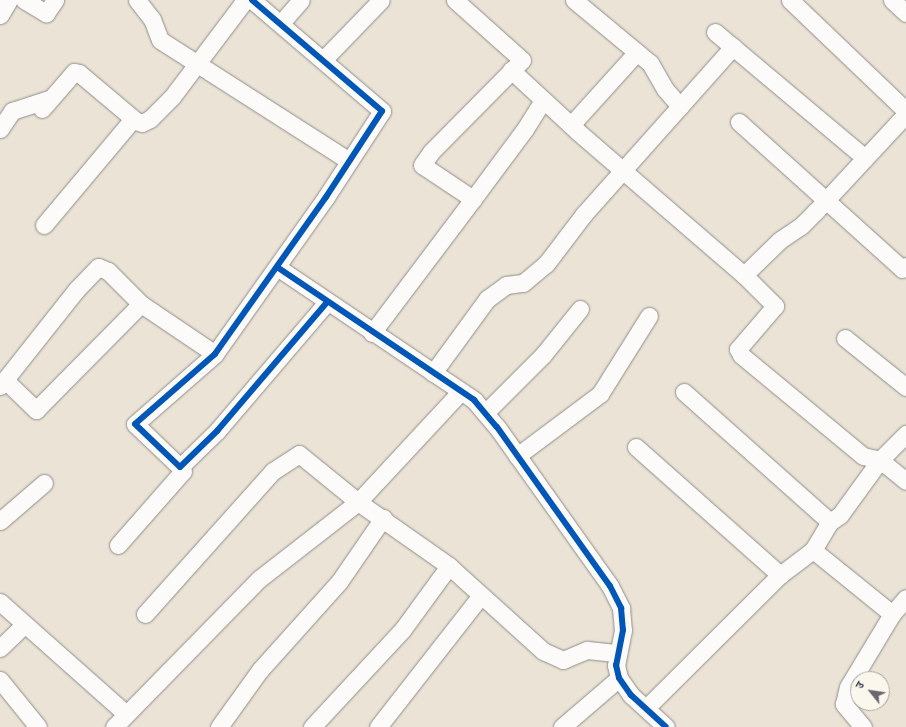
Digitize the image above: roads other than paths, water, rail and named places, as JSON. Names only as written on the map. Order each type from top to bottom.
[{"type":"street","points":[[0,15],[9,0]]},
{"type":"street","points":[[24,0],[46,13],[55,0]]},
{"type":"street","points":[[137,0],[152,19],[160,40],[349,161]]},
{"type":"street","points":[[0,129],[12,111],[46,104],[74,72],[78,73],[133,119],[142,123],[150,119],[198,64],[245,0]]},
{"type":"street","points":[[118,545],[183,471],[136,424],[214,354],[277,267],[382,111],[252,0]]},
{"type":"street","points":[[280,23],[301,0]]},
{"type":"street","points":[[323,60],[381,0]]},
{"type":"street","points":[[455,0],[522,60],[431,152],[422,165],[473,199]]},
{"type":"street","points":[[574,0],[650,63],[665,89],[680,106]]},
{"type":"street","points":[[744,275],[780,240],[801,226],[906,112],[790,0]]},
{"type":"street","points":[[892,0],[906,13]]},
{"type":"street","points":[[715,32],[864,157]]},
{"type":"street","points":[[433,373],[487,299],[506,285],[522,283],[546,264],[584,214],[624,171],[733,47]]},
{"type":"street","points":[[570,125],[637,52]]},
{"type":"street","points":[[511,70],[570,125],[744,275],[775,306],[738,349],[741,355],[863,456],[880,460],[906,481]]},
{"type":"street","points":[[372,333],[525,129],[543,100]]},
{"type":"street","points":[[44,225],[133,119]]},
{"type":"street","points":[[739,122],[902,269],[906,266]]},
{"type":"street","points":[[141,304],[36,410],[3,384],[76,290],[98,267],[108,270],[141,304],[214,354]]},
{"type":"street","points":[[277,267],[372,333],[461,391],[485,413],[610,586],[621,608],[623,630],[616,665],[618,678],[666,727]]},
{"type":"street","points":[[180,467],[227,420],[327,302]]},
{"type":"street","points":[[485,413],[543,355],[580,309]]},
{"type":"street","points":[[517,456],[600,394],[649,316]]},
{"type":"street","points":[[844,338],[906,387]]},
{"type":"street","points":[[114,727],[125,713],[259,579],[358,502],[461,391]]},
{"type":"street","points":[[684,392],[830,522]]},
{"type":"street","points":[[646,708],[780,575],[813,550],[830,522],[840,515],[880,460],[906,434]]},
{"type":"street","points":[[636,447],[780,575]]},
{"type":"street","points":[[145,614],[273,471],[299,454],[358,502],[383,518],[449,566],[543,651],[556,658],[570,659],[587,650],[618,653]]},
{"type":"street","points":[[0,521],[44,483]]},
{"type":"street","points":[[219,727],[260,670],[339,582],[383,518]]},
{"type":"street","points":[[813,550],[892,614]]},
{"type":"street","points":[[312,727],[403,629],[449,566]]},
{"type":"street","points":[[378,727],[481,595]]},
{"type":"street","points":[[862,727],[844,704],[848,686],[892,614],[906,598]]},
{"type":"street","points":[[0,602],[24,625],[28,625],[125,713]]},
{"type":"street","points":[[0,648],[24,625]]},
{"type":"street","points":[[562,727],[618,678]]},
{"type":"street","points":[[0,680],[38,727]]}]
